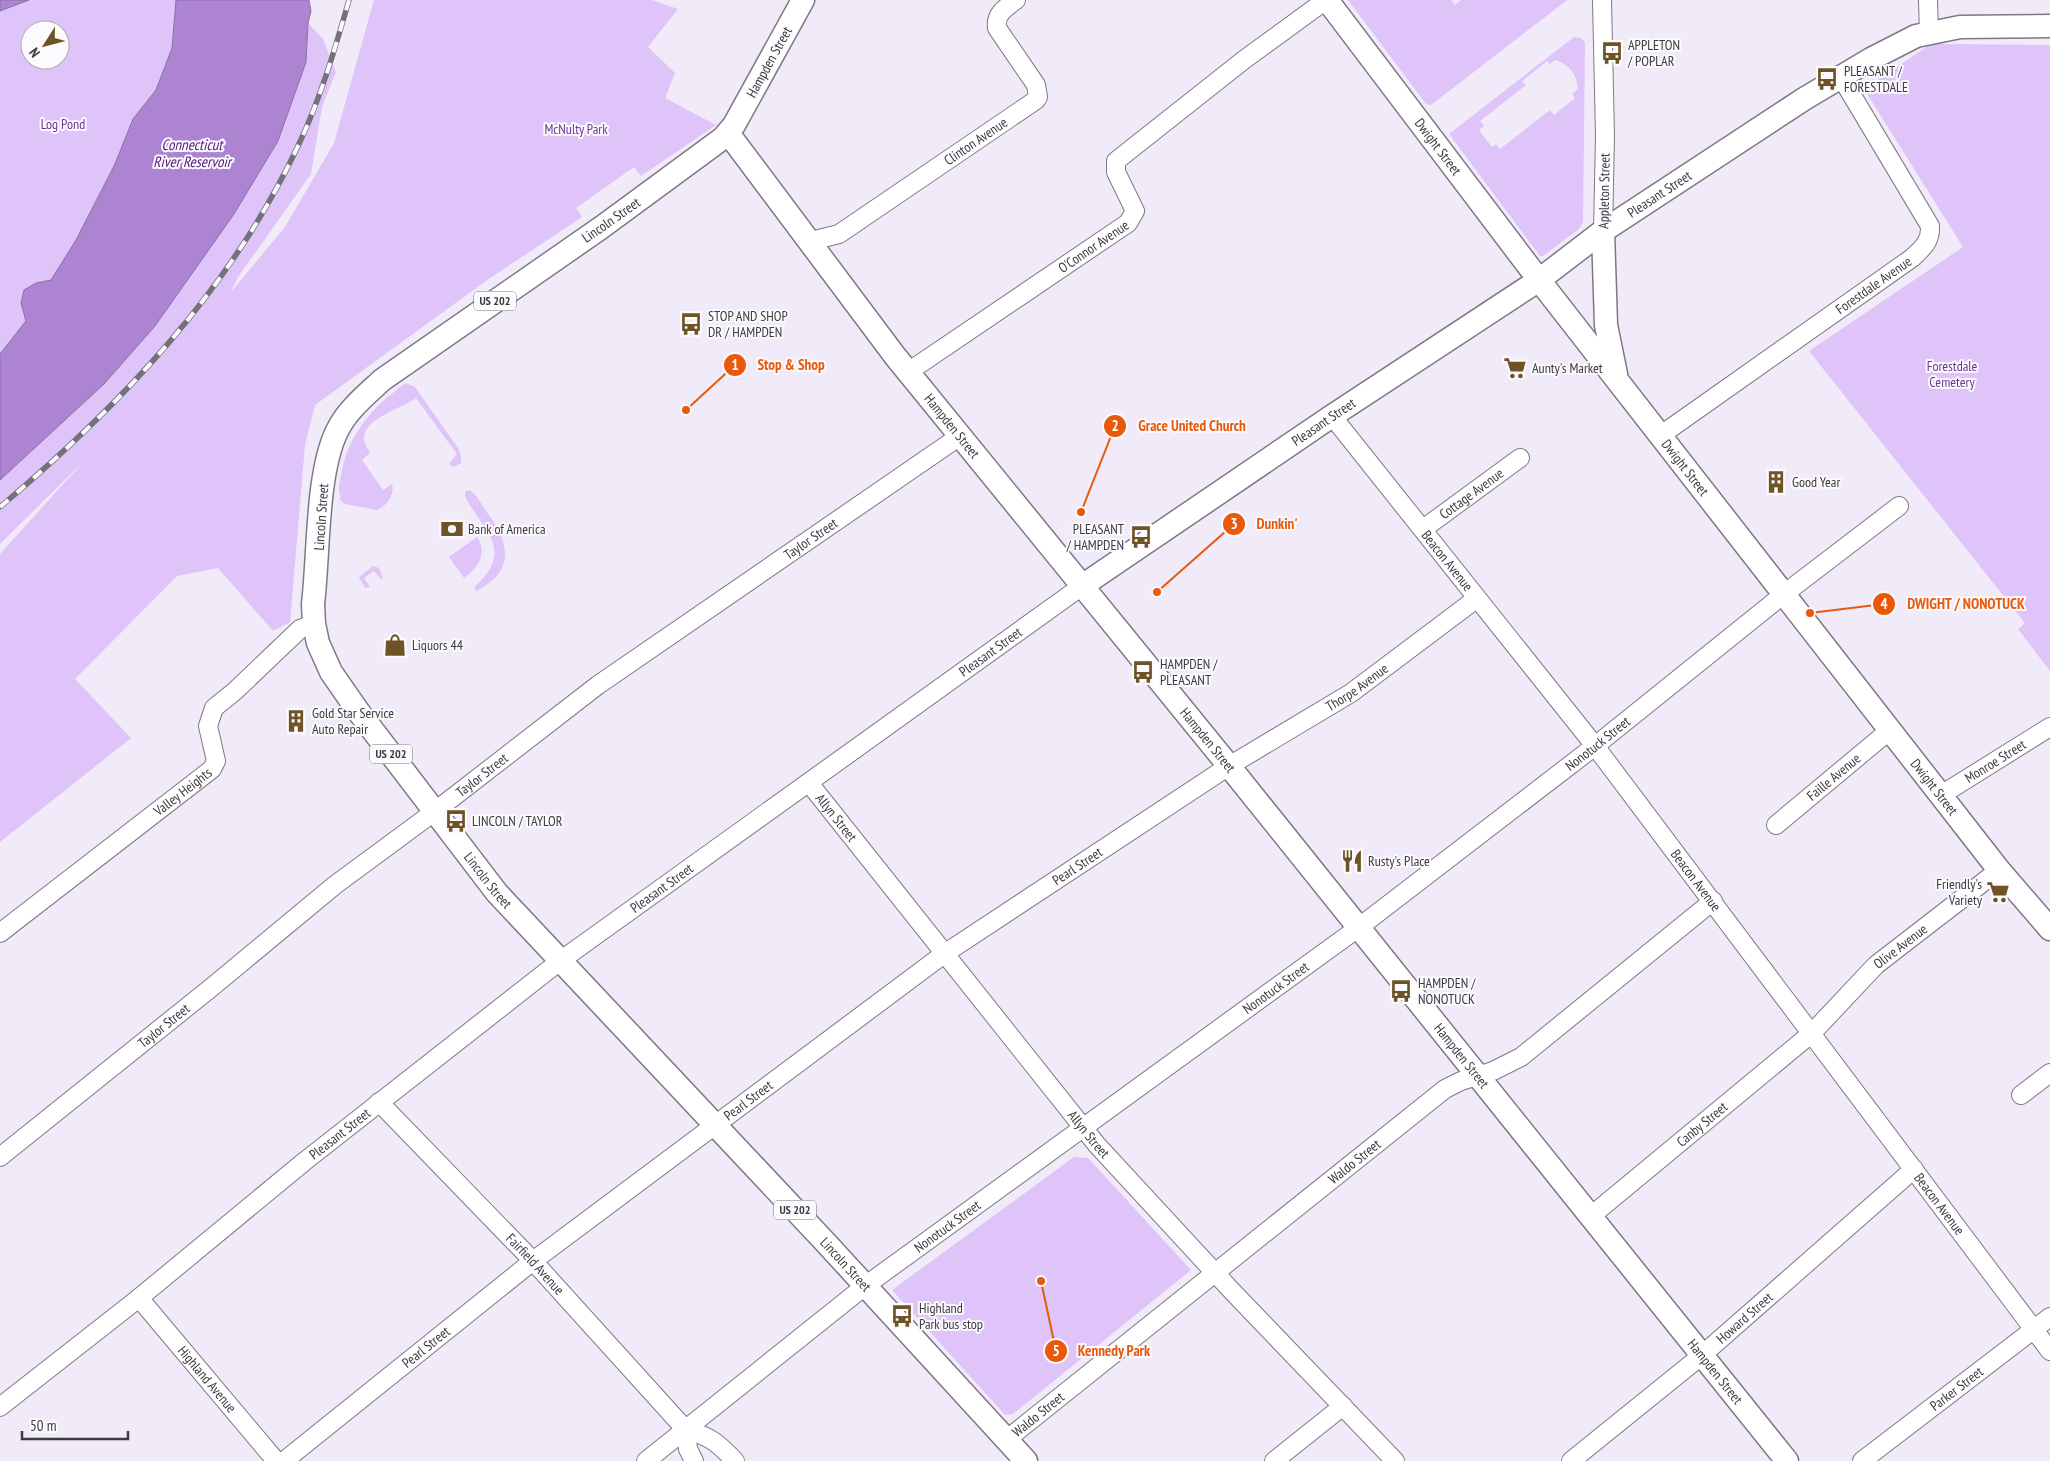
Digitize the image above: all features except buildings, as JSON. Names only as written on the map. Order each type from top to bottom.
[{"type":"main road","name":"Hampden Street","points":[[802,0],[728,133],[908,372],[1230,766],[1787,1461]]},
{"type":"main road","name":"Dwight Street","points":[[1326,0],[1539,280],[1999,870],[2050,929]]},
{"type":"main road","name":"Pleasant Street","points":[[1082,586],[1332,416],[1539,280],[1603,231],[1841,77],[1916,36],[1960,27],[2050,26]]},
{"type":"main road","name":"Lincoln Street","points":[[728,133],[642,199],[382,380],[351,409],[336,431],[325,468],[313,604],[314,624],[318,643],[331,672],[497,894],[714,1124],[1026,1461]]},
{"type":"main road","name":"Appleton Street","points":[[1603,231],[1606,325],[1618,380]]},
{"type":"street","name":"Clinton Avenue","points":[[811,241],[839,234],[1036,100],[1038,96],[1036,85],[997,28],[996,20],[1000,13],[1016,0]]},
{"type":"street","name":"O'Connor Avenue","points":[[908,372],[1128,223],[1135,211],[1116,172],[1116,161],[1245,59],[1326,0]]},
{"type":"street","name":"Appleton Street","points":[[1602,0],[1605,136],[1603,231]]},
{"type":"street","points":[[1928,0],[1929,34]]},
{"type":"street","name":"Forestdale Avenue","points":[[1661,435],[1912,258],[1924,248],[1931,236],[1930,226],[1841,77]]},
{"type":"street","name":"Beacon Avenue","points":[[1332,416],[1476,599],[1596,746],[2050,1351]]},
{"type":"street","name":"Taylor Street","points":[[0,1157],[212,987],[335,885],[434,812],[598,685],[960,436]]},
{"type":"street","name":"Cottage Avenue","points":[[1422,529],[1520,458]]},
{"type":"street","name":"Nonotuck Street","points":[[646,1461],[865,1286],[1084,1129],[1358,928],[1596,746],[1784,594],[1899,506]]},
{"type":"street","name":"Pleasant Street","points":[[0,1407],[139,1298],[379,1102],[560,961],[1082,586]]},
{"type":"street","name":"Thorpe Avenue","points":[[1230,766],[1351,693],[1476,599]]},
{"type":"street","name":"Valley Heights","points":[[0,933],[212,769],[216,761],[208,726],[214,708],[235,691],[300,629],[314,624]]},
{"type":"street","name":"Monroe Street","points":[[1941,795],[2050,727]]},
{"type":"street","name":"Faille Avenue","points":[[1776,825],[1890,730]]},
{"type":"street","name":"Pearl Street","points":[[284,1461],[533,1261],[944,954],[1230,766]]},
{"type":"street","name":"Allyn Street","points":[[809,783],[1084,1129],[1215,1273],[1395,1461]]},
{"type":"street","name":"Olive Avenue","points":[[1812,1033],[1876,965],[1999,870]]},
{"type":"street","name":"Waldo Street","points":[[1006,1440],[1445,1089],[1493,1071],[1521,1057],[1713,901]]},
{"type":"street","name":"Canby Street","points":[[1591,1216],[1812,1033]]},
{"type":"street","points":[[2021,1095],[2050,1072]]},
{"type":"street","name":"Fairfield Avenue","points":[[379,1102],[533,1261],[686,1430],[706,1435],[735,1461]]},
{"type":"street","name":"Howard Street","points":[[1571,1461],[1701,1356],[1914,1169]]},
{"type":"street","name":"Highland Avenue","points":[[139,1298],[276,1461]]},
{"type":"street","name":"Parker Street","points":[[1862,1461],[2050,1317]]},
{"type":"street","points":[[1274,1461],[1343,1406]]},
{"type":"street","points":[[686,1430],[688,1449],[694,1461]]},
{"type":"green space","name":"Log Pond","points":[[29,0],[176,0],[172,48],[156,90],[133,119],[115,164],[76,240],[51,280],[36,283],[21,303],[26,321],[0,354],[0,11]]},
{"type":"green space","name":"McNulty Park","points":[[374,0],[651,0],[678,9],[648,47],[675,73],[665,98],[716,125],[641,176],[634,167],[576,208],[582,217],[490,278],[315,405],[305,445],[290,622],[273,631],[218,568],[177,576],[75,679],[131,738],[0,842],[0,554],[84,461],[0,544],[0,480],[104,384],[155,326],[234,214],[278,141],[306,62],[308,23],[323,39],[336,72],[322,107],[311,174],[238,277],[231,292],[285,227],[334,143]]},
{"type":"green space","points":[[1348,0],[1451,0],[1455,5],[1461,0],[1567,0],[1431,105],[1426,104]]},
{"type":"green space","points":[[1574,37],[1580,38],[1585,42],[1583,222],[1579,229],[1543,256],[1540,256],[1449,134]],"holes":[[[1555,60],[1564,64],[1574,74],[1578,89],[1572,94],[1575,98],[1554,115],[1550,110],[1500,149],[1496,144],[1492,147],[1479,130],[1484,126],[1480,121],[1526,85],[1522,81],[1547,61],[1550,64]]]},
{"type":"green space","name":"Forestdale Cemetery","points":[[1931,44],[2050,45],[2050,671],[2018,629],[2025,623],[1809,351],[1963,247],[1864,89]]},
{"type":"green space","points":[[406,383],[415,387],[458,448],[461,463],[453,467],[449,464],[457,454],[416,398],[377,419],[370,425],[364,438],[370,453],[362,460],[383,490],[392,484],[393,488],[389,499],[384,506],[377,510],[345,504],[339,499],[341,497],[339,486],[344,460],[349,447],[373,411]]},
{"type":"green space","points":[[469,490],[477,497],[494,522],[504,544],[505,555],[503,565],[498,574],[489,583],[476,591],[474,587],[487,574],[493,562],[495,551],[487,530],[465,496],[465,492]]},
{"type":"green space","points":[[477,537],[482,549],[480,560],[464,578],[449,557]]},
{"type":"green space","points":[[373,566],[379,568],[383,578],[381,579],[374,571],[364,578],[370,587],[365,588],[359,577]]},
{"type":"green space","points":[[1074,1157],[1088,1158],[1191,1270],[1013,1414],[1005,1415],[892,1290]]},
{"type":"water","points":[[0,0],[29,0],[0,11]]},
{"type":"water","name":"Connecticut River Reservoir","points":[[176,0],[309,0],[311,11],[308,23],[306,62],[278,141],[234,214],[155,326],[104,384],[0,480],[0,354],[26,321],[21,303],[24,290],[36,283],[51,280],[76,240],[115,164],[133,119],[156,90],[172,48]]},
{"type":"railway","points":[[0,507],[88,428],[130,386],[169,343],[206,297],[240,249],[271,199],[306,129],[326,74],[349,0]]},
{"type":"place","name":"APPLETON / POPLAR","points":[[1612,53]]},
{"type":"place","name":"PLEASANT / FORESTDALE","points":[[1827,79]]},
{"type":"place","name":"STOP AND SHOP DR / HAMPDEN","points":[[691,324]]},
{"type":"place","name":"Aunty's Market","points":[[1515,368]]},
{"type":"place","name":"Stop & Shop","points":[[686,410]]},
{"type":"place","name":"Good Year","points":[[1776,482]]},
{"type":"place","name":"Grace United Church","points":[[1081,512]]},
{"type":"place","name":"Bank of America","points":[[452,529]]},
{"type":"place","name":"PLEASANT / HAMPDEN","points":[[1141,537]]},
{"type":"place","name":"Dunkin'","points":[[1157,592]]},
{"type":"place","name":"DWIGHT / NONOTUCK","points":[[1810,613]]},
{"type":"place","name":"Liquors 44","points":[[395,645]]},
{"type":"place","name":"HAMPDEN / PLEASANT","points":[[1143,672]]},
{"type":"place","name":"Gold Star Service Auto Repair","points":[[296,721]]},
{"type":"place","name":"LINCOLN / TAYLOR","points":[[456,821]]},
{"type":"place","name":"Rusty's Place","points":[[1352,861]]},
{"type":"place","name":"Friendly's Variety","points":[[1998,892]]},
{"type":"place","name":"HAMPDEN / NONOTUCK","points":[[1401,991]]},
{"type":"place","name":"Kennedy Park","points":[[1041,1281]]},
{"type":"place","name":"Highland Park bus stop","points":[[902,1316]]}]
